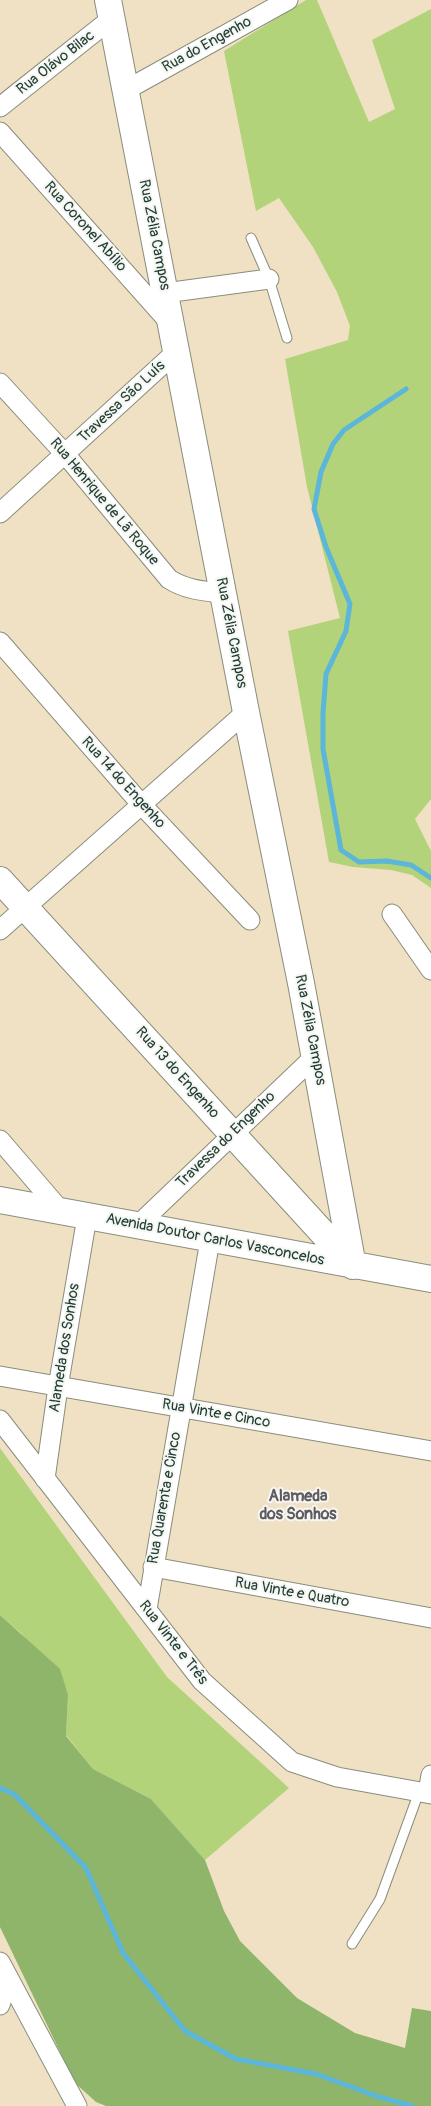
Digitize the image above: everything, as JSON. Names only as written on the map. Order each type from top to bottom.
[{"type":"street","name":"Rua do Engenho","points":[[126,90],[288,0]]},
{"type":"street","name":"Rua Zélia Campos","points":[[108,7],[126,90],[246,712],[275,848],[354,1266]]},
{"type":"street","name":"Rua Olávo Bilac","points":[[0,107],[108,7]]},
{"type":"street","name":"Rua Coronel Abílio","points":[[0,132],[170,323]]},
{"type":"street","points":[[165,293],[269,279]]},
{"type":"street","name":"Travessa São Luís","points":[[0,513],[176,352]]},
{"type":"street","name":"Rua Henrique de Lã Roque","points":[[0,383],[65,454],[169,579],[179,585],[192,589],[223,592]]},
{"type":"street","name":"Rua 14 do Engenho","points":[[0,642],[141,804],[250,920]]},
{"type":"street","points":[[0,930],[246,712]]},
{"type":"street","name":"Rua 13 do Engenho","points":[[0,880],[354,1266]]},
{"type":"street","points":[[392,914],[431,970]]},
{"type":"street","name":"Travessa do Engenho","points":[[138,1225],[315,1056]]},
{"type":"street","points":[[0,1140],[61,1211]]},
{"type":"street","name":"Avenida Doutor Carlos Vasconcelos","points":[[0,1200],[431,1279]]},
{"type":"street","name":"Alameda dos Sonhos","points":[[45,1479],[58,1386],[87,1217]]},
{"type":"street","name":"Rua Quarenta e Cinco","points":[[147,1609],[210,1240]]},
{"type":"street","name":"Rua Vinte e Cinco","points":[[0,1376],[431,1451]]},
{"type":"street","name":"Rua Vinte e Três","points":[[0,1420],[202,1681],[292,1762],[337,1777],[426,1793]]},
{"type":"street","name":"Rua Vinte e Quatro","points":[[153,1568],[431,1618]]},
{"type":"street","points":[[426,1793],[431,1775]]},
{"type":"street","points":[[0,2005],[4,1970]]},
{"type":"street","points":[[4,1970],[77,2106]]},
{"type":"lane","points":[[251,238],[269,279],[287,338]]},
{"type":"lane","points":[[352,1944],[380,1899],[426,1793]]},
{"type":"green space","points":[[306,0],[317,0],[369,122],[395,109],[372,40],[431,9],[431,799],[415,819],[431,851],[431,888],[412,875],[391,870],[353,867],[329,862],[288,631],[340,618],[307,487],[285,359],[348,340],[350,326],[337,292],[313,247],[279,198],[256,211],[224,51]]},
{"type":"green space","points":[[0,1448],[167,1677],[289,1788],[205,1860],[151,1799],[93,1769],[66,1735],[68,1695],[22,1634],[0,1615]]},
{"type":"green space","points":[[0,1615],[60,1669],[68,1695],[66,1736],[93,1769],[151,1799],[205,1860],[224,1911],[240,1941],[297,1998],[355,2033],[405,2048],[412,2008],[431,2011],[431,2106],[106,2106],[96,2102],[75,2083],[0,1927]]},
{"type":"waterway","points":[[406,389],[344,430],[333,444],[321,472],[314,509],[326,547],[350,604],[346,631],[326,674],[323,749],[341,850],[359,862],[387,861],[411,865],[431,878]]},
{"type":"waterway","points":[[0,1788],[14,1794],[86,1868],[123,1953],[185,2031],[236,2059],[316,2074],[376,2096],[412,2106]]},
{"type":"district","name":"Alameda dos Sonhos","points":[[298,1506]]}]
